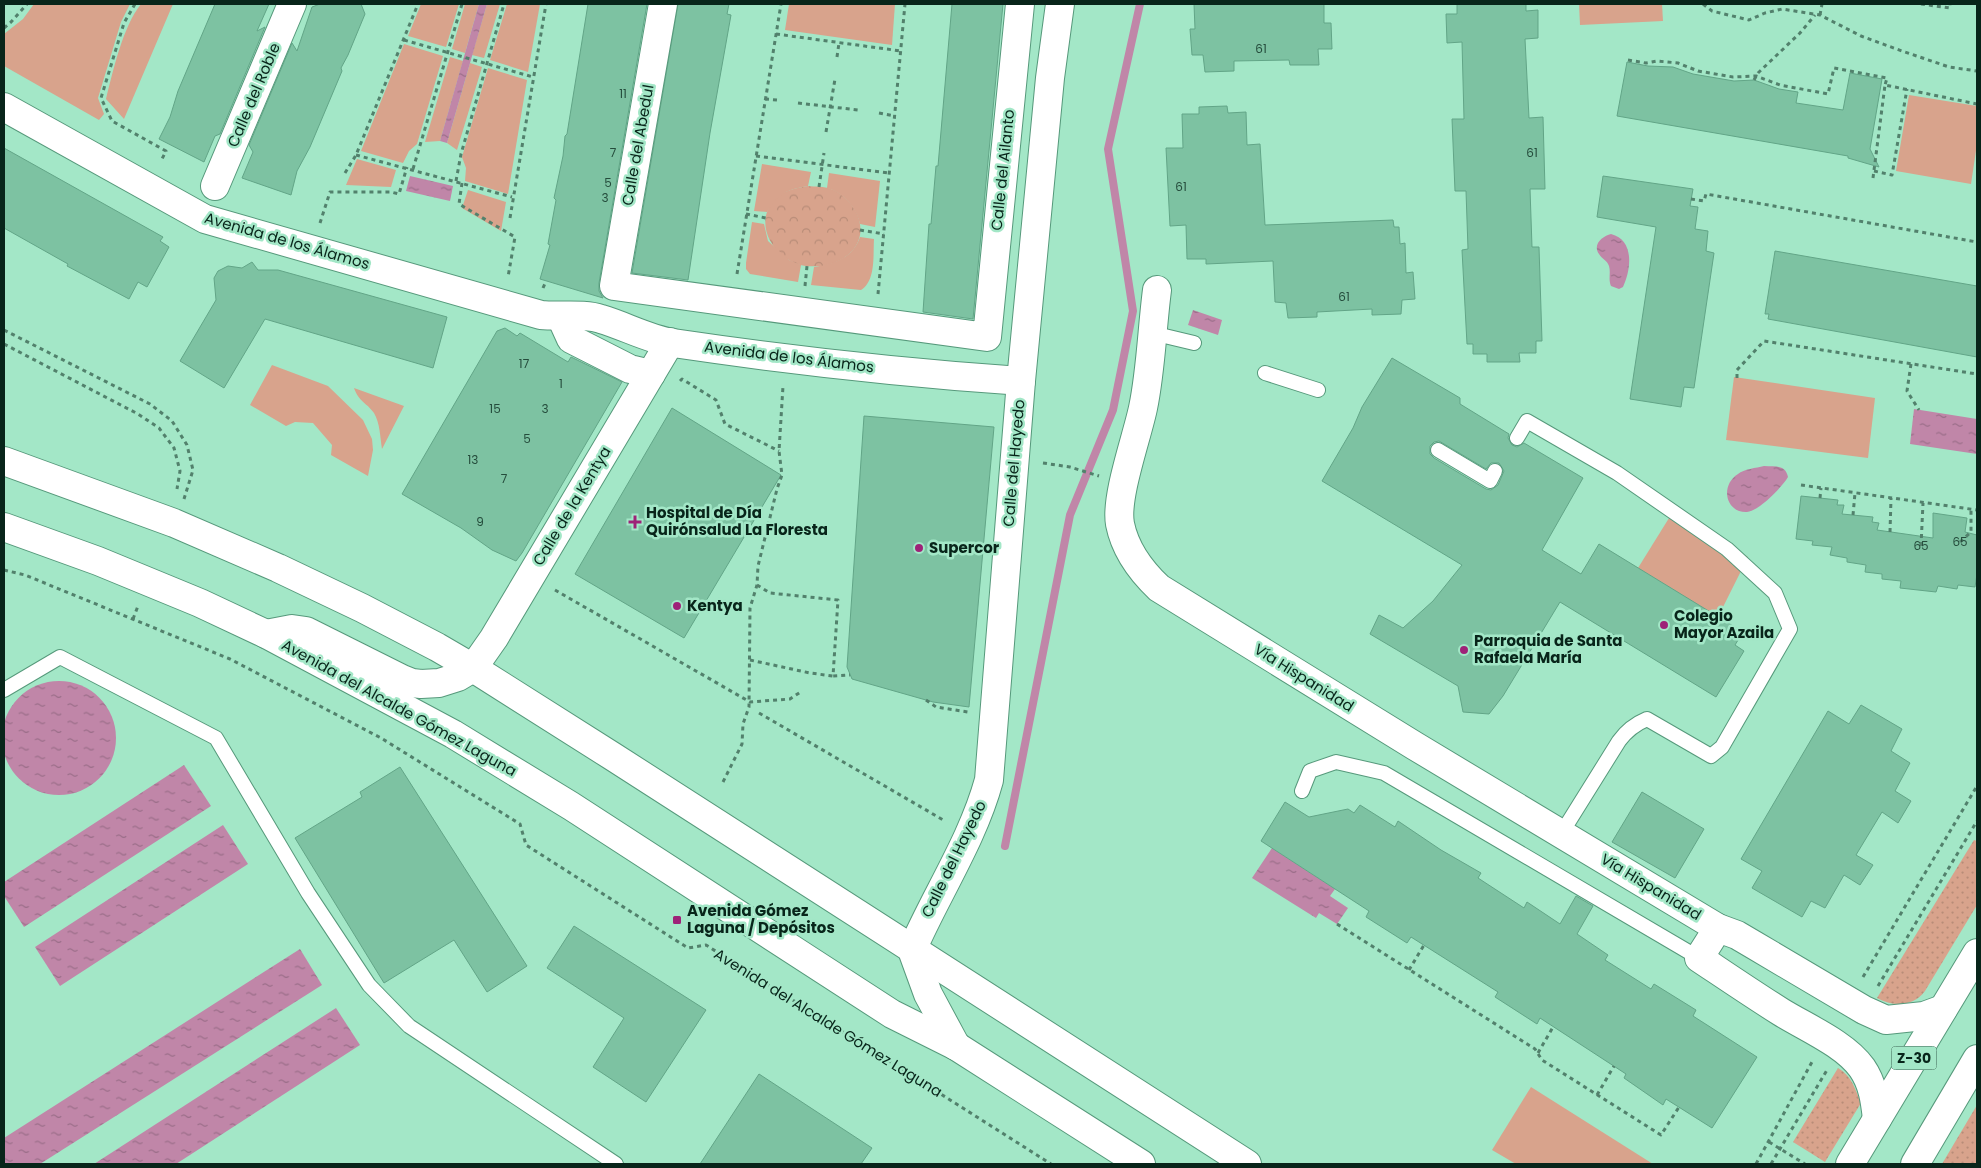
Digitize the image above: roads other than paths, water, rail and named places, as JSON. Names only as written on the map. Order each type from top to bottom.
[{"type":"main road","name":"Calle del Roble","points":[[216,186],[292,4]]},
{"type":"main road","name":"Calle del Abedul","points":[[662,4],[614,286],[987,337]]},
{"type":"main road","name":"Calle del Ailanto","points":[[987,337],[1020,4]]},
{"type":"main road","name":"Calle del Hayedo","points":[[912,950],[927,914],[982,807],[989,780],[1021,381],[1050,78],[1060,4]]},
{"type":"main road","name":"Avenida de los Álamos","points":[[4,107],[205,219],[541,315],[600,318],[670,342],[814,361],[1021,381]]},
{"type":"main road","name":"Vía Hispanidad","points":[[1156,290],[1143,406],[1120,508],[1120,522],[1123,535],[1144,575],[1159,588],[1236,636],[1561,834],[1718,928],[1746,940],[1848,1001],[1886,1020],[1924,1016],[1943,1009]]},
{"type":"main road","points":[[561,317],[571,339],[630,368],[651,374]]},
{"type":"main road","name":"Calle de la Kentya","points":[[473,668],[494,638],[670,342]]},
{"type":"main road","points":[[4,456],[36,472]]},
{"type":"main road","points":[[4,461],[174,523],[278,568],[362,608],[473,668],[1247,1164]]},
{"type":"main road","name":"Avenida del Alcalde Gómez Laguna","points":[[4,527],[106,564],[200,603],[266,634],[453,734],[571,806],[892,1014],[956,1046],[1141,1164]]},
{"type":"main road","name":"Avenida del Alcalde Gómez Laguna","points":[[266,634],[299,629],[412,683],[439,683],[458,677],[473,668]]},
{"type":"main road","name":"Vía Hispanidad","points":[[1699,958],[1718,928]]},
{"type":"main road","points":[[912,950],[928,994],[956,1046]]},
{"type":"main road","name":"Z-30","points":[[1850,1164],[1977,952]]},
{"type":"main road","points":[[1699,958],[1841,1048],[1863,1069],[1872,1085],[1877,1119]]},
{"type":"main road","points":[[1914,1164],[1977,1059]]},
{"type":"lane","points":[[1152,332],[1194,343]]},
{"type":"lane","points":[[1265,373],[1318,390]]},
{"type":"lane","points":[[1517,438],[1527,421],[1617,473],[1727,549],[1775,593],[1790,629],[1722,747],[1711,756],[1647,719],[1636,724],[1619,741],[1561,834]]},
{"type":"lane","points":[[1438,450],[1490,481],[1496,471]]},
{"type":"lane","points":[[4,690],[60,657],[216,738],[308,893],[368,985],[409,1026],[616,1164]]},
{"type":"lane","points":[[1302,791],[1310,771],[1336,762],[1384,774],[1699,958]]},
{"type":"water","points":[[479,4],[487,4],[447,143],[440,141]]},
{"type":"water","points":[[410,176],[453,186],[450,201],[406,191]]},
{"type":"water","points":[[1611,234],[1619,237],[1624,242],[1629,256],[1626,280],[1623,287],[1619,289],[1611,286],[1609,266],[1597,250],[1599,241]]},
{"type":"water","points":[[1193,310],[1222,320],[1218,335],[1188,325]]},
{"type":"water","points":[[1914,409],[1977,419],[1977,454],[1910,444]]},
{"type":"water","points":[[1764,466],[1782,468],[1788,477],[1781,487],[1758,508],[1747,512],[1734,508],[1730,503],[1727,491],[1732,479],[1743,471]]},
{"type":"water","points":[[59,681],[81,685],[91,690],[107,706],[112,716],[116,738],[112,760],[107,770],[91,786],[81,791],[59,795],[37,791],[27,786],[11,770],[6,760],[2,738],[6,716],[11,706],[27,690],[37,685]]},
{"type":"water","points":[[184,765],[211,806],[24,927],[4,896],[4,882]]},
{"type":"water","points":[[223,825],[248,864],[60,986],[35,947]]},
{"type":"water","points":[[1272,848],[1335,889],[1330,896],[1348,908],[1337,924],[1319,913],[1316,918],[1252,878]]},
{"type":"water","points":[[300,949],[322,985],[40,1164],[4,1164],[4,1138]]},
{"type":"water","points":[[336,1008],[360,1045],[176,1164],[94,1164]]},
{"type":"waterway","points":[[1005,846],[1070,515],[1113,410],[1133,311],[1108,149],[1140,4]]},
{"type":"place","name":"Hospital de Día Quirónsalud La Floresta","points":[[635,522]]},
{"type":"place","name":"Supercor","points":[[919,548]]},
{"type":"place","name":"Kentya","points":[[677,606]]},
{"type":"place","name":"Colegio Mayor Azaila","points":[[1664,625]]},
{"type":"place","name":"Parroquia de Santa Rafaela María","points":[[1464,650]]},
{"type":"place","name":"Avenida Gómez Laguna / Depósitos","points":[[677,920]]}]
